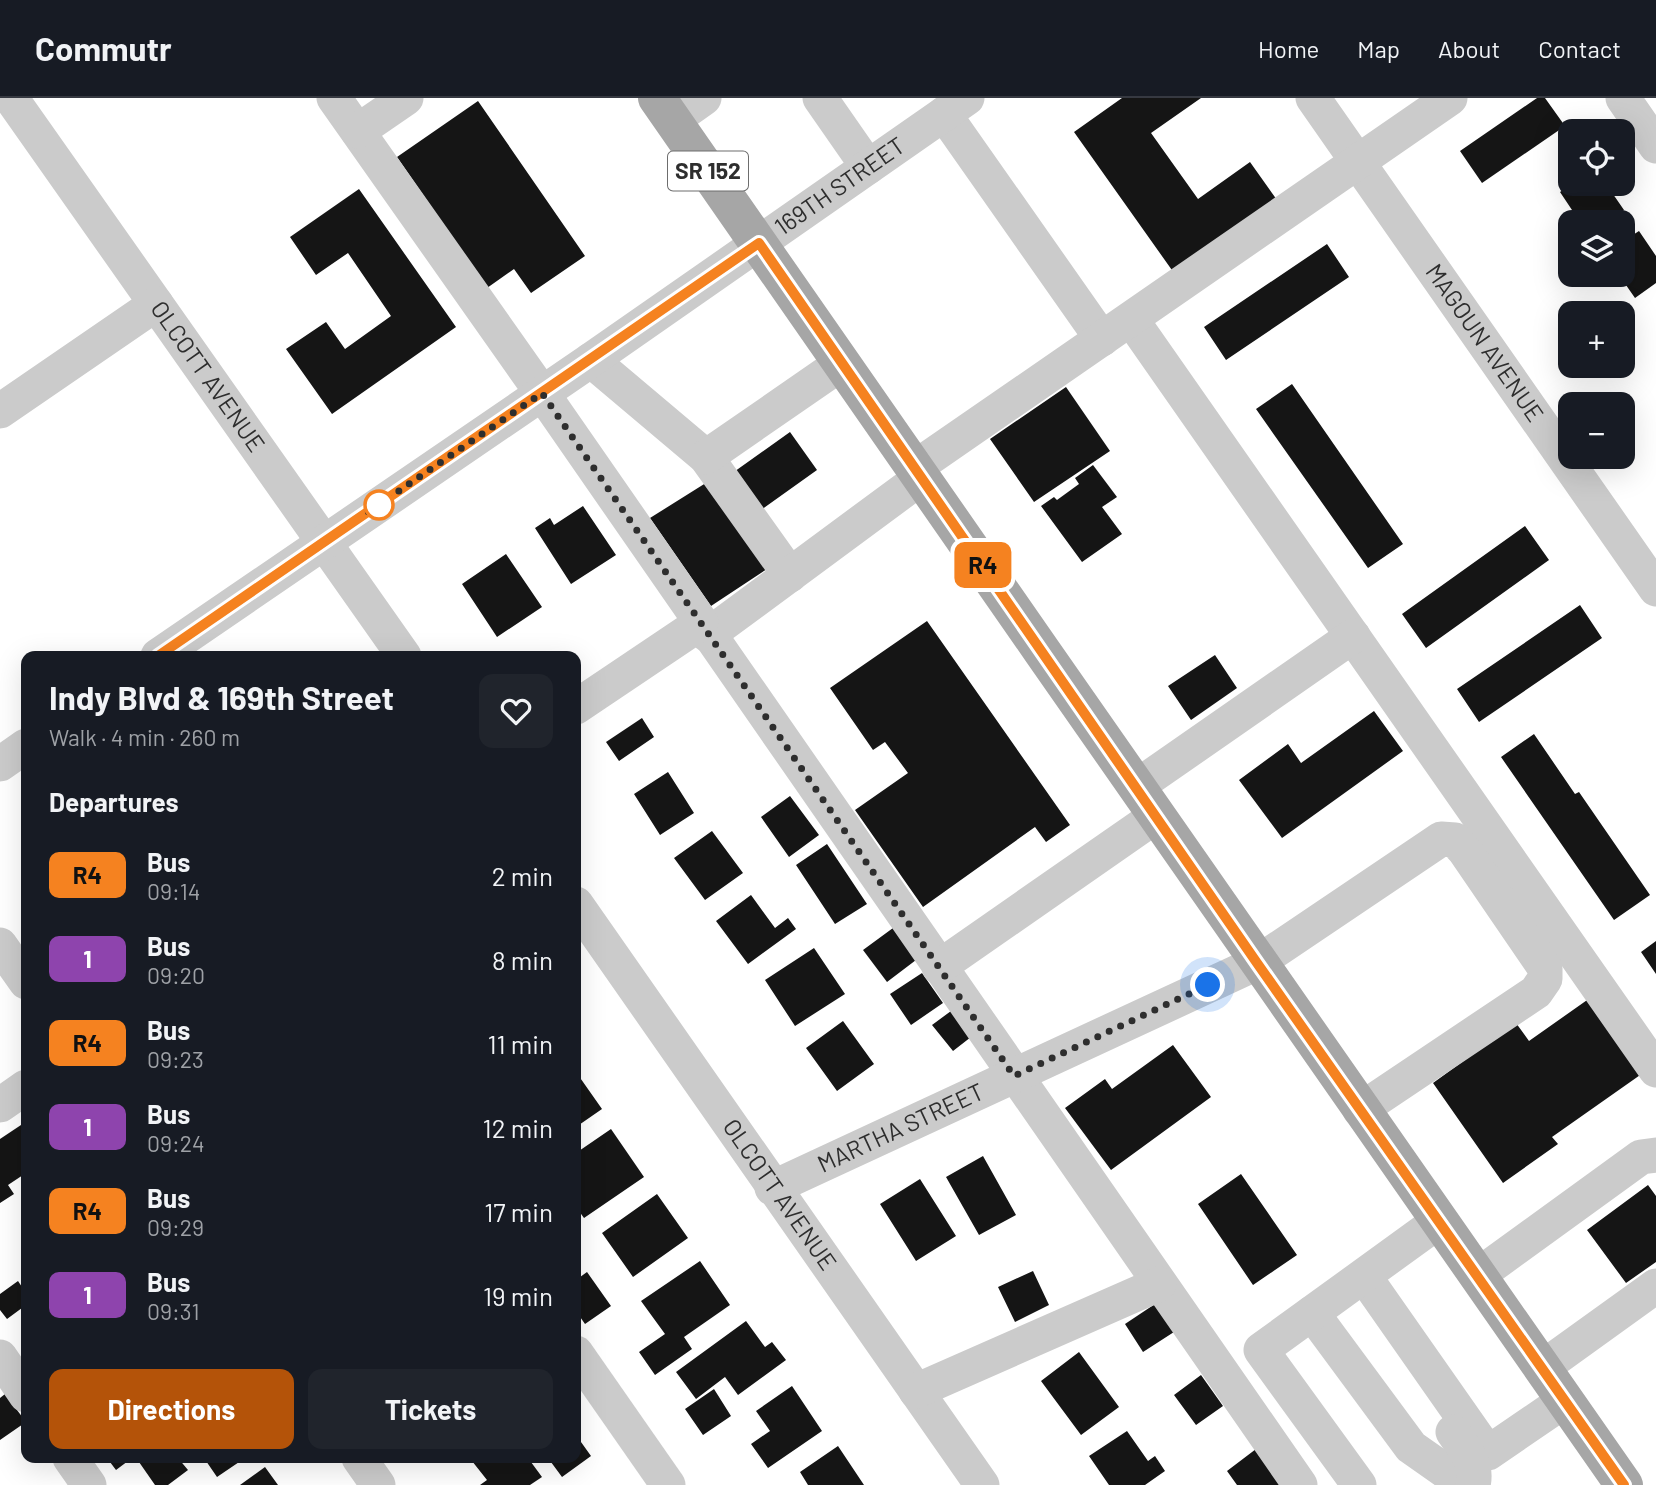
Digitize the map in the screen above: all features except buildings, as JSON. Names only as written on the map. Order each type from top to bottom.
[{"type":"main road","name":"SR 152","points":[[665,109],[1257,963],[1624,1485]]},
{"type":"street","name":"OLCOTT AVENUE","points":[[11,98],[401,651]]},
{"type":"street","points":[[334,98],[1300,1485]]},
{"type":"street","points":[[358,131],[406,98]]},
{"type":"street","points":[[665,109],[704,98]]},
{"type":"street","points":[[820,98],[869,167]]},
{"type":"street","name":"MAGOUN AVENUE","points":[[1313,98],[1656,589]]},
{"type":"street","points":[[581,704],[790,575],[850,530],[919,472],[1131,318],[1450,98]]},
{"type":"street","points":[[1623,98],[1656,146]]},
{"type":"street","points":[[956,106],[1102,339]]},
{"type":"street","name":"169TH STREET","points":[[165,651],[956,106]]},
{"type":"street","points":[[0,411],[156,304]]},
{"type":"street","points":[[1131,318],[1656,1070]]},
{"type":"street","points":[[591,360],[706,457],[790,575]]},
{"type":"street","points":[[706,457],[842,363]]},
{"type":"street","points":[[939,967],[1353,636]]},
{"type":"street","points":[[0,764],[21,749]]},
{"type":"street","name":"MARTHA STREET","points":[[772,1188],[1257,963],[1441,839],[1455,840],[1545,968],[1545,978],[1535,992],[1360,1110]]},
{"type":"street","name":"OLCOTT AVENUE","points":[[581,911],[982,1485]]},
{"type":"street","points":[[0,945],[21,975]]},
{"type":"street","points":[[0,1105],[21,1090]]},
{"type":"street","points":[[1477,1276],[1641,1157],[1656,1155]]},
{"type":"street","points":[[1359,1485],[1261,1350],[1439,1221]]},
{"type":"street","points":[[1357,1280],[1472,1474]]},
{"type":"street","points":[[916,1391],[1159,1284]]},
{"type":"street","points":[[1542,1368],[1656,1286]]},
{"type":"street","points":[[1312,1313],[1411,1447],[1451,1475],[1472,1474],[1564,1401]]},
{"type":"street","points":[[0,1357],[21,1388]]},
{"type":"street","points":[[581,1360],[668,1485]]},
{"type":"street","points":[[74,1463],[89,1485]]},
{"type":"street","points":[[363,1463],[378,1485]]},
{"type":"bus line","name":"R4","points":[[165,651],[759,243],[1257,963],[1624,1485]]},
{"type":"route","points":[[379,505],[368,512],[542,393],[1014,1076],[1208,985]]}]
